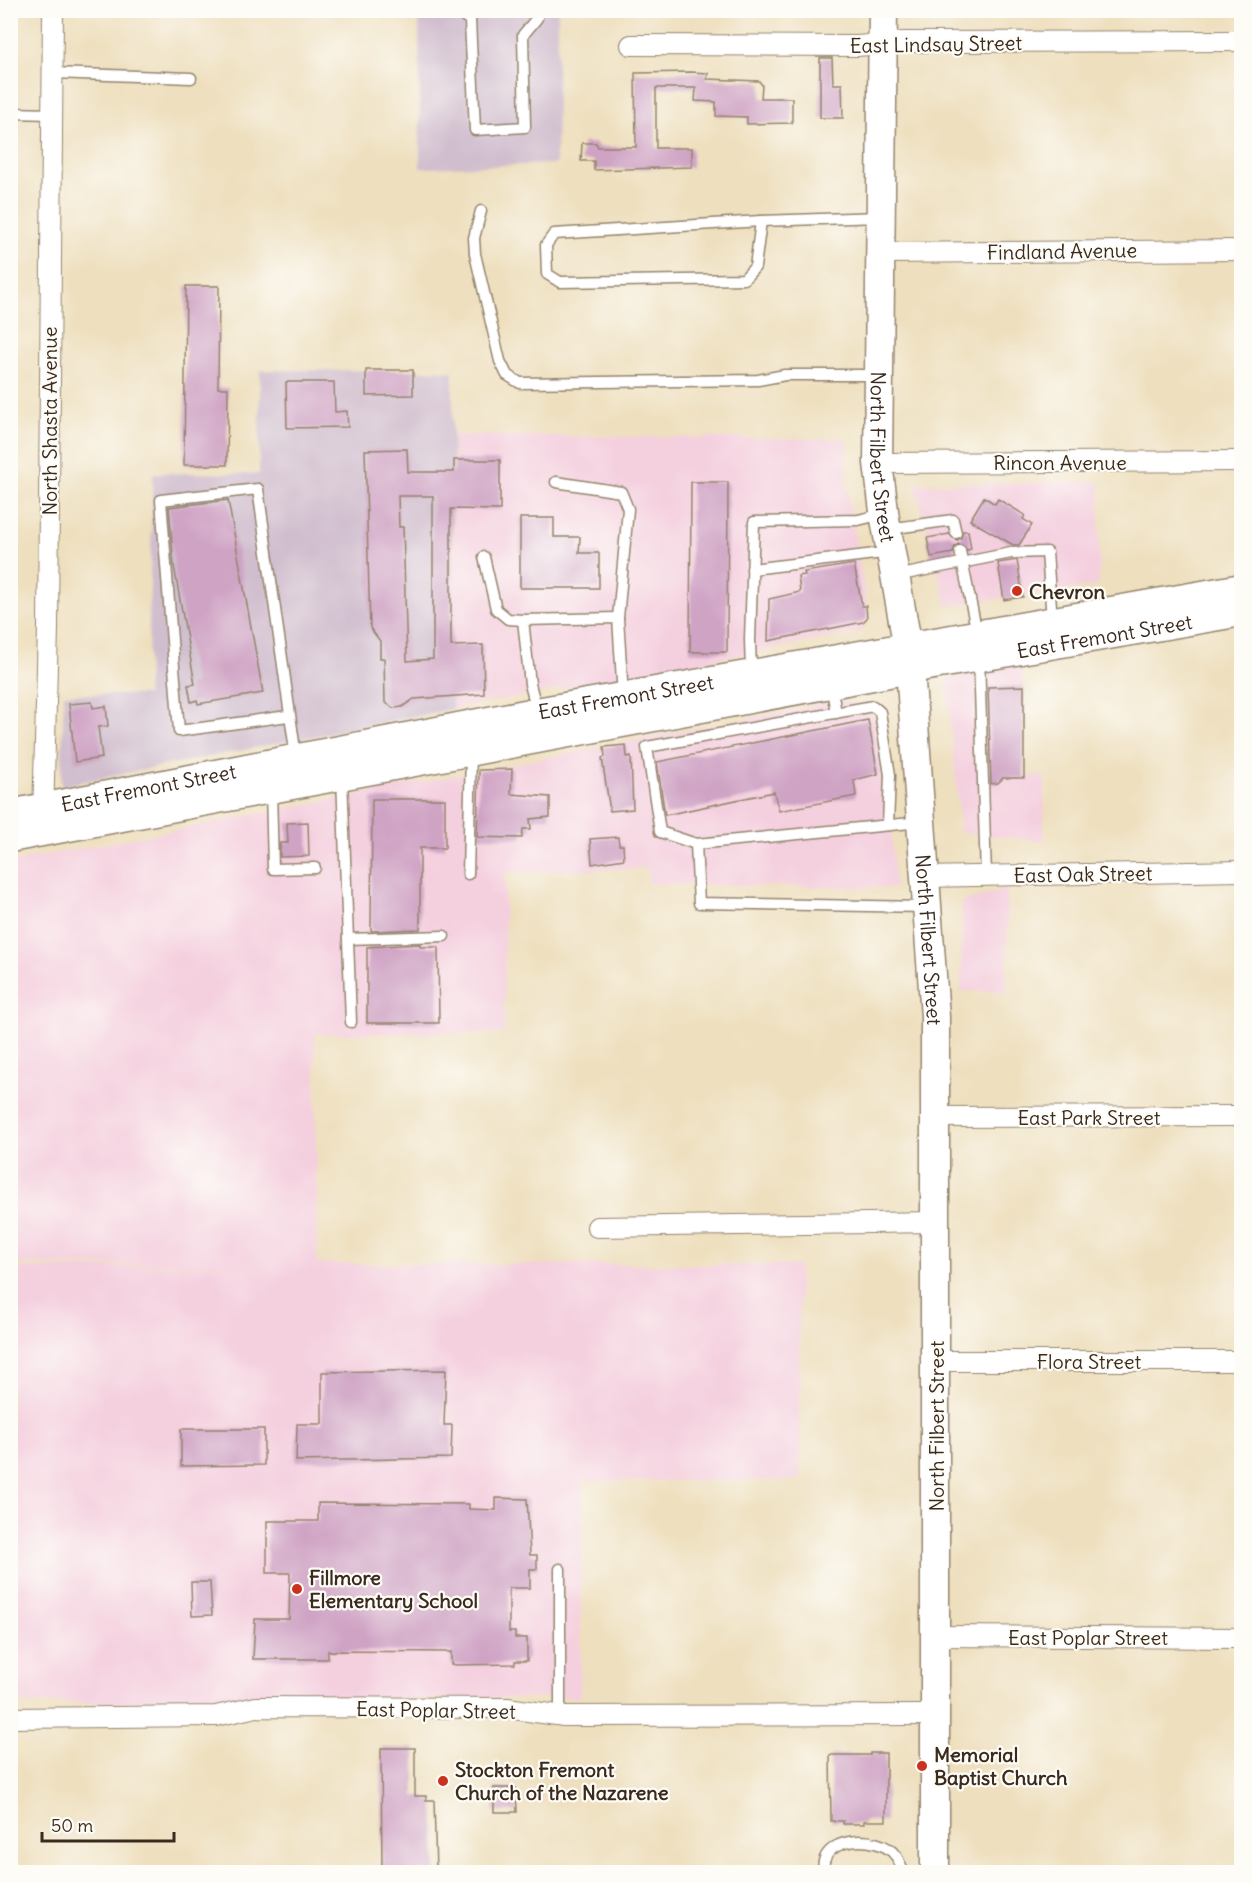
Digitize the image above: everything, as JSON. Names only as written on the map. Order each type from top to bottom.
[{"type":"main road","name":"North Filbert Street","points":[[883,10],[879,463],[909,658],[935,1017],[935,1872]]},
{"type":"main road","name":"East Fremont Street","points":[[10,838],[43,820],[296,758],[658,717],[830,672],[1053,633],[1242,588]]},
{"type":"main road","name":"East Fremont Street","points":[[1053,633],[1242,612]]},
{"type":"main road","name":"East Fremont Street","points":[[658,717],[752,674],[830,672]]},
{"type":"main road","name":"East Fremont Street","points":[[10,814],[43,820],[271,789],[342,776],[469,738],[537,712],[623,697],[658,717]]},
{"type":"street","name":"North Shasta Avenue","points":[[43,820],[53,10]]},
{"type":"street","name":"East Lindsay Street","points":[[630,45],[1242,41]]},
{"type":"street","name":"Findland Avenue","points":[[882,253],[1242,250]]},
{"type":"street","name":"Rincon Avenue","points":[[879,463],[1242,461]]},
{"type":"street","name":"East Oak Street","points":[[924,877],[1242,871]]},
{"type":"street","name":"East Park Street","points":[[936,1117],[1242,1116]]},
{"type":"street","points":[[597,1227],[936,1222]]},
{"type":"street","name":"Flora Street","points":[[936,1361],[1242,1361]]},
{"type":"street","name":"East Poplar Street","points":[[935,1636],[1242,1638]]},
{"type":"street","name":"East Poplar Street","points":[[10,1718],[216,1716],[256,1707],[507,1708],[560,1715],[935,1715]]},
{"type":"lane","points":[[464,10],[464,16],[470,20],[475,130],[525,127],[523,35],[537,18],[536,10]]},
{"type":"lane","points":[[52,73],[191,78]]},
{"type":"lane","points":[[10,113],[52,114]]},
{"type":"lane","points":[[481,211],[474,238],[477,265],[500,361],[507,375],[520,383],[758,380],[785,375],[879,375]]},
{"type":"lane","points":[[760,221],[755,267],[744,279],[560,282],[547,274],[546,245],[554,234],[760,221],[881,217]]},
{"type":"lane","points":[[556,482],[621,492],[628,509],[618,618],[623,697]]},
{"type":"lane","points":[[288,716],[179,731],[161,500],[258,489],[288,716],[296,758]]},
{"type":"lane","points":[[752,674],[754,522],[858,520],[890,543],[962,563],[1011,552],[1047,552],[1053,633]]},
{"type":"lane","points":[[752,569],[890,543],[953,520],[956,533]]},
{"type":"lane","points":[[960,551],[979,646],[986,876]]},
{"type":"lane","points":[[484,557],[496,609],[508,619],[618,618]]},
{"type":"lane","points":[[523,620],[530,684],[537,712]]},
{"type":"lane","points":[[830,672],[836,713]]},
{"type":"lane","points":[[888,825],[890,775],[880,712],[873,706],[836,713],[658,717],[647,747],[660,832],[696,844],[921,822]]},
{"type":"lane","points":[[468,874],[469,738]]},
{"type":"lane","points":[[342,776],[351,1022]]},
{"type":"lane","points":[[271,789],[273,869],[315,868]]},
{"type":"lane","points":[[696,844],[699,903],[926,907]]},
{"type":"lane","points":[[348,939],[444,936]]},
{"type":"lane","points":[[560,1569],[560,1715]]},
{"type":"lane","points":[[824,1872],[823,1866],[829,1851],[841,1843],[882,1845],[896,1855],[903,1872]]},
{"type":"shaded area","points":[[236,11],[558,11],[556,164],[420,168],[419,14],[236,14]]},
{"type":"shaded area","points":[[260,370],[453,371],[452,709],[61,786],[64,694],[147,695],[153,473],[259,474]]},
{"type":"shaded area","points":[[454,435],[847,439],[846,484],[869,617],[861,632],[452,709]]},
{"type":"shaded area","points":[[1100,482],[1099,585],[947,606],[915,484]]},
{"type":"shaded area","points":[[1022,665],[1025,776],[1045,776],[1044,841],[961,833],[946,678]]},
{"type":"shaded area","points":[[838,701],[865,705],[884,731],[895,888],[649,884],[648,868],[505,873],[504,1033],[315,1034],[317,1264],[799,1265],[800,1480],[583,1481],[580,1697],[11,1704],[12,1378],[15,1268],[247,1265],[11,1264],[11,862]]},
{"type":"shaded area","points":[[1007,889],[1007,991],[961,991],[962,902]]},
{"type":"building","points":[[820,58],[832,58],[833,84],[842,84],[843,118],[820,118]]},
{"type":"building","points":[[635,73],[708,73],[707,79],[759,81],[762,85],[761,98],[792,98],[792,123],[747,124],[747,117],[716,116],[716,102],[695,101],[696,88],[656,88],[656,148],[692,148],[692,167],[594,170],[594,161],[581,161],[582,143],[596,143],[598,147],[636,147]]},
{"type":"building","points":[[186,286],[219,286],[218,388],[228,388],[227,465],[184,465]]},
{"type":"building","points":[[366,370],[413,370],[413,395],[366,396]]},
{"type":"building","points":[[286,382],[334,382],[335,412],[347,411],[348,427],[287,428]]},
{"type":"building","points":[[407,449],[408,472],[454,472],[454,460],[500,460],[500,510],[451,509],[451,646],[483,645],[484,694],[414,699],[402,707],[393,708],[385,702],[384,658],[380,658],[380,641],[370,628],[365,450]],"holes":[[[398,496],[433,496],[433,659],[407,661],[403,527],[399,527]]]},
{"type":"building","points":[[691,482],[728,482],[727,652],[690,652]]},
{"type":"building","points":[[984,497],[995,504],[998,499],[1025,515],[1023,519],[1032,525],[1019,545],[1013,545],[970,520]]},
{"type":"building","points":[[228,500],[263,693],[198,704],[197,700],[191,702],[188,685],[195,684],[174,566],[169,507]]},
{"type":"building","points":[[520,518],[554,518],[554,537],[580,537],[579,553],[599,553],[599,588],[520,588]]},
{"type":"building","points":[[963,531],[968,531],[971,549],[967,550],[959,544],[955,546],[953,553],[931,557],[927,538],[949,534],[957,540],[961,538]]},
{"type":"building","points":[[1017,560],[1023,597],[1004,600],[998,563]]},
{"type":"building","points":[[854,564],[862,606],[866,606],[867,618],[863,622],[768,641],[769,599],[800,592],[798,576],[805,575],[804,572]]},
{"type":"building","points":[[1024,686],[1024,778],[1003,778],[998,783],[991,784],[988,687]]},
{"type":"building","points":[[92,702],[93,708],[106,706],[108,726],[98,727],[102,758],[75,762],[69,704]]},
{"type":"building","points":[[868,720],[878,774],[854,780],[856,796],[779,811],[774,792],[665,815],[657,762]]},
{"type":"building","points":[[626,745],[627,757],[631,756],[633,809],[610,811],[602,758],[605,757],[604,747]]},
{"type":"building","points":[[512,769],[511,794],[550,797],[550,817],[530,819],[531,829],[523,829],[522,838],[477,837],[479,770]]},
{"type":"building","points":[[372,799],[445,799],[445,848],[420,848],[420,929],[371,931]]},
{"type":"building","points":[[308,822],[309,856],[280,857],[280,843],[288,843],[287,823]]},
{"type":"building","points":[[618,837],[619,845],[623,845],[624,859],[592,864],[590,839]]},
{"type":"building","points":[[420,944],[420,947],[438,947],[439,1023],[367,1023],[367,947]]},
{"type":"building","points":[[446,1370],[444,1425],[452,1425],[451,1458],[296,1461],[297,1424],[322,1424],[322,1372]]},
{"type":"building","points":[[181,1429],[264,1429],[264,1465],[181,1466]]},
{"type":"building","points":[[496,1498],[527,1499],[530,1555],[537,1555],[537,1569],[530,1569],[530,1588],[509,1588],[509,1632],[515,1632],[515,1638],[527,1638],[527,1661],[515,1661],[515,1664],[451,1665],[451,1652],[328,1651],[328,1659],[253,1659],[255,1619],[289,1619],[290,1573],[267,1573],[267,1521],[318,1521],[318,1503],[469,1504],[469,1509],[496,1510]]},
{"type":"building","points":[[191,1582],[210,1582],[212,1615],[192,1616]]},
{"type":"building","points":[[381,1748],[415,1748],[415,1796],[426,1796],[426,1800],[434,1800],[436,1872],[382,1872]]},
{"type":"building","points":[[870,1753],[886,1753],[886,1821],[843,1824],[843,1821],[831,1821],[830,1755],[870,1755]]},
{"type":"building","points":[[494,1788],[516,1788],[517,1812],[494,1812]]},
{"type":"place","name":"Chevron","points":[[1017,591]]},
{"type":"place","name":"Fillmore Elementary School","points":[[297,1589]]},
{"type":"place","name":"Memorial Baptist Church","points":[[922,1766]]},
{"type":"place","name":"Stockton Fremont Church of the Nazarene","points":[[443,1781]]}]
